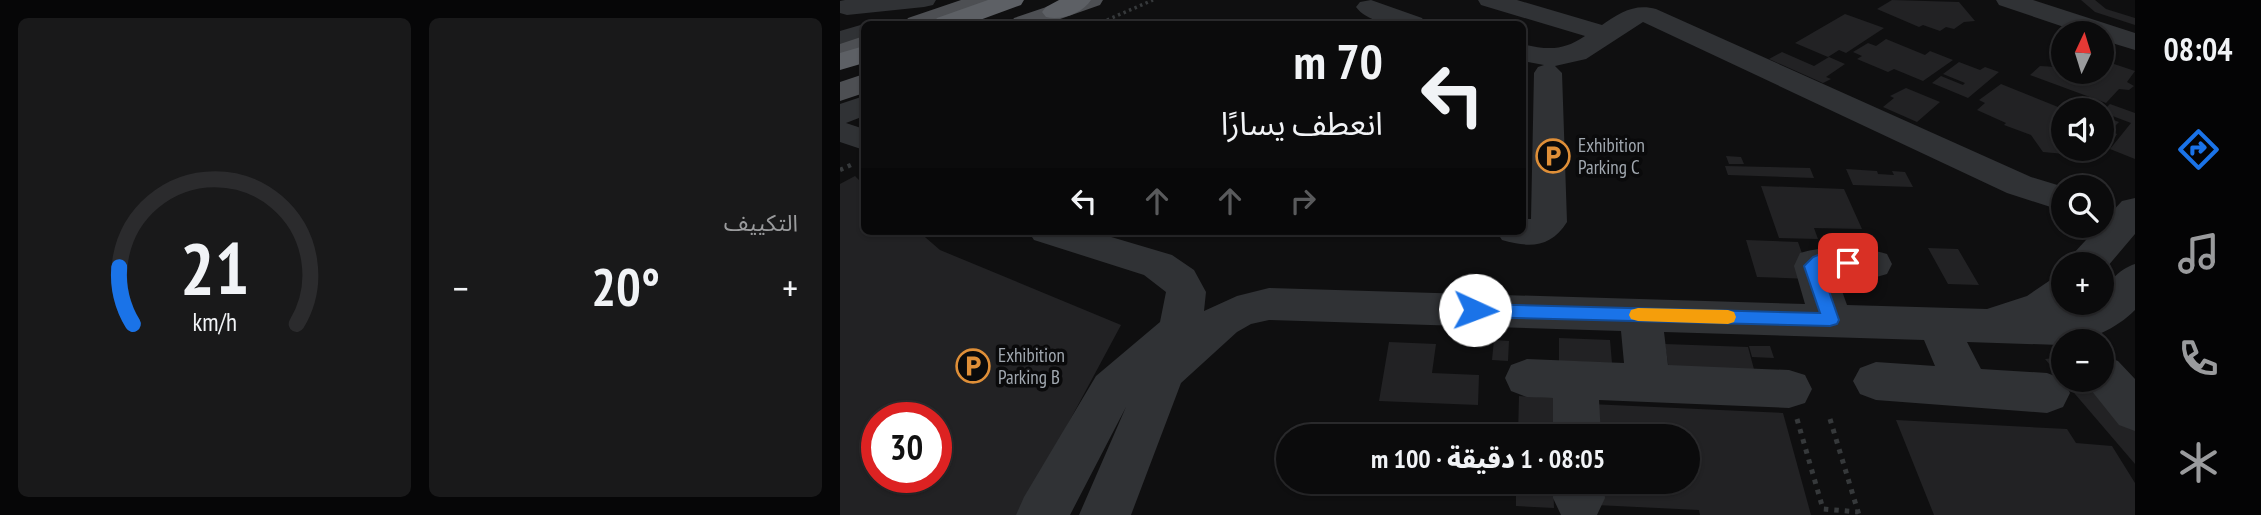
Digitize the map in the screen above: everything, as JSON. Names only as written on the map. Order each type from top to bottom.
[{"type":"highway","points":[[954,21],[1012,0]]},
{"type":"highway","points":[[1046,18],[1079,0]]},
{"type":"highway","points":[[840,62],[861,55]]},
{"type":"main road","points":[[926,21],[985,0]]},
{"type":"main road","points":[[1046,18],[1091,0]]},
{"type":"main road","points":[[840,53],[861,45]]},
{"type":"main road","points":[[840,92],[861,84]]},
{"type":"street","points":[[851,5],[924,0]]},
{"type":"street","points":[[896,21],[957,0]]},
{"type":"street","points":[[1490,0],[1606,34]]},
{"type":"street","points":[[2008,0],[2135,42]]},
{"type":"street","points":[[1369,7],[1405,21]]},
{"type":"street","points":[[1526,232],[1542,230],[1549,222],[1532,70],[1547,60],[1562,60],[1637,14],[1652,15],[2019,185],[2051,195]]},
{"type":"street","points":[[840,40],[861,33]]},
{"type":"street","points":[[840,115],[861,106]]},
{"type":"street","points":[[840,131],[861,139]]},
{"type":"street","points":[[2019,185],[2051,206]]},
{"type":"street","points":[[2114,206],[2135,208]]},
{"type":"street","points":[[2086,248],[2135,208]]},
{"type":"street","points":[[1074,235],[1124,242],[1171,271],[1180,280],[1185,292],[1186,304],[1178,331],[1141,430],[1105,515]]},
{"type":"street","points":[[1830,320],[1812,266],[1814,263],[1873,264]]},
{"type":"street","points":[[1160,376],[1221,320],[1256,306],[1981,324],[2096,319],[2119,291]]},
{"type":"street","points":[[1641,315],[1648,383]]},
{"type":"street","points":[[1937,323],[1967,387]]},
{"type":"street","points":[[1042,515],[1112,390],[1178,331]]},
{"type":"street","points":[[1527,378],[1789,390]]},
{"type":"street","points":[[1575,380],[1577,424]]},
{"type":"street","points":[[1876,381],[2047,393]]},
{"type":"street","points":[[2114,387],[2135,411]]},
{"type":"path","points":[[1103,21],[1153,0]]},
{"type":"path","points":[[1789,390],[1823,509],[1858,513],[1830,419]]},
{"type":"building","points":[[1892,0],[1959,2],[1975,21],[1964,22],[1954,29],[1946,27],[1940,31],[1923,25],[1919,27],[1877,9]]},
{"type":"building","points":[[2081,0],[2095,0],[2106,9],[2135,18],[2135,25],[2095,12]]},
{"type":"building","points":[[1845,14],[1884,28],[1846,53],[1839,50],[1828,57],[1795,43]]},
{"type":"building","points":[[1886,39],[1925,55],[1930,51],[1953,60],[1923,81],[1894,69],[1888,72],[1857,59],[1862,56],[1853,52],[1868,43],[1876,46]]},
{"type":"building","points":[[1782,52],[1814,66],[1829,57],[1845,64],[1826,77],[1831,79],[1823,83],[1769,59]]},
{"type":"building","points":[[1959,62],[1980,70],[1985,67],[1999,72],[1968,98],[1932,83],[1941,76],[1963,85],[1965,83],[1943,74]]},
{"type":"building","points":[[2114,64],[2135,71],[2127,82],[2134,86],[2129,90],[2119,89],[2111,98],[2092,98],[2054,84],[2114,84]]},
{"type":"building","points":[[2040,66],[2051,67],[2051,83],[2030,75]]},
{"type":"building","points":[[2001,84],[2051,104],[2051,153],[2043,152],[2031,135],[2004,125],[2006,123],[1977,110],[1985,103],[1979,100]]},
{"type":"building","points":[[1906,88],[1940,102],[1917,122],[1883,107],[1894,98],[1890,96]]},
{"type":"building","points":[[2114,105],[2135,113],[2135,159],[2114,151],[2114,144],[2131,123],[2114,117]]},
{"type":"building","points":[[1726,156],[1741,157],[1744,164],[1729,164]]},
{"type":"building","points":[[1725,166],[1810,168],[1814,178],[1728,175]]},
{"type":"building","points":[[1846,169],[1894,175],[1892,171],[1905,172],[1913,187],[1853,185]]},
{"type":"building","name":"Exhibition Parking B","points":[[855,176],[861,182],[861,235],[923,235],[940,250],[1121,325],[1019,515],[840,515],[840,184]]},
{"type":"building","points":[[1761,186],[1844,189],[1862,229],[1814,228],[1818,239],[1779,238]]},
{"type":"building","points":[[1746,240],[1798,242],[1811,279],[1757,277]]},
{"type":"building","points":[[1928,248],[1958,249],[1979,285],[1948,284]]},
{"type":"building","points":[[1559,338],[1610,340],[1612,363],[1559,361]]},
{"type":"building","points":[[1494,340],[1509,341],[1508,361],[1492,360]]},
{"type":"building","points":[[1389,342],[1436,344],[1432,373],[1479,375],[1478,405],[1379,401]]},
{"type":"building","points":[[1665,344],[1748,347],[1755,373],[1669,370]]},
{"type":"building","points":[[1749,346],[1770,346],[1774,358],[1752,357]]},
{"type":"building","points":[[2073,392],[2106,392],[2135,424],[2135,464]]},
{"type":"building","points":[[1519,396],[1553,398],[1553,424],[1518,424]]},
{"type":"building","points":[[1590,404],[1783,413],[1811,515],[1700,515],[1699,510],[1596,505],[1596,494],[1700,494],[1700,424],[1591,424]]},
{"type":"building","points":[[1896,420],[2067,429],[2076,443],[2112,446],[2135,483],[2135,515],[1934,515]]},
{"type":"building","points":[[1516,494],[1553,494],[1554,508],[1516,506]]},
{"type":"slow traffic","points":[[1638,315],[1728,317]]},
{"type":"place","name":"Exhibition Parking C","points":[[1553,156]]},
{"type":"place","name":"Exhibition Parking B","points":[[973,366]]},
{"type":"route","points":[[1475,310],[1830,320],[1812,266],[1818,261],[1848,263]]}]
